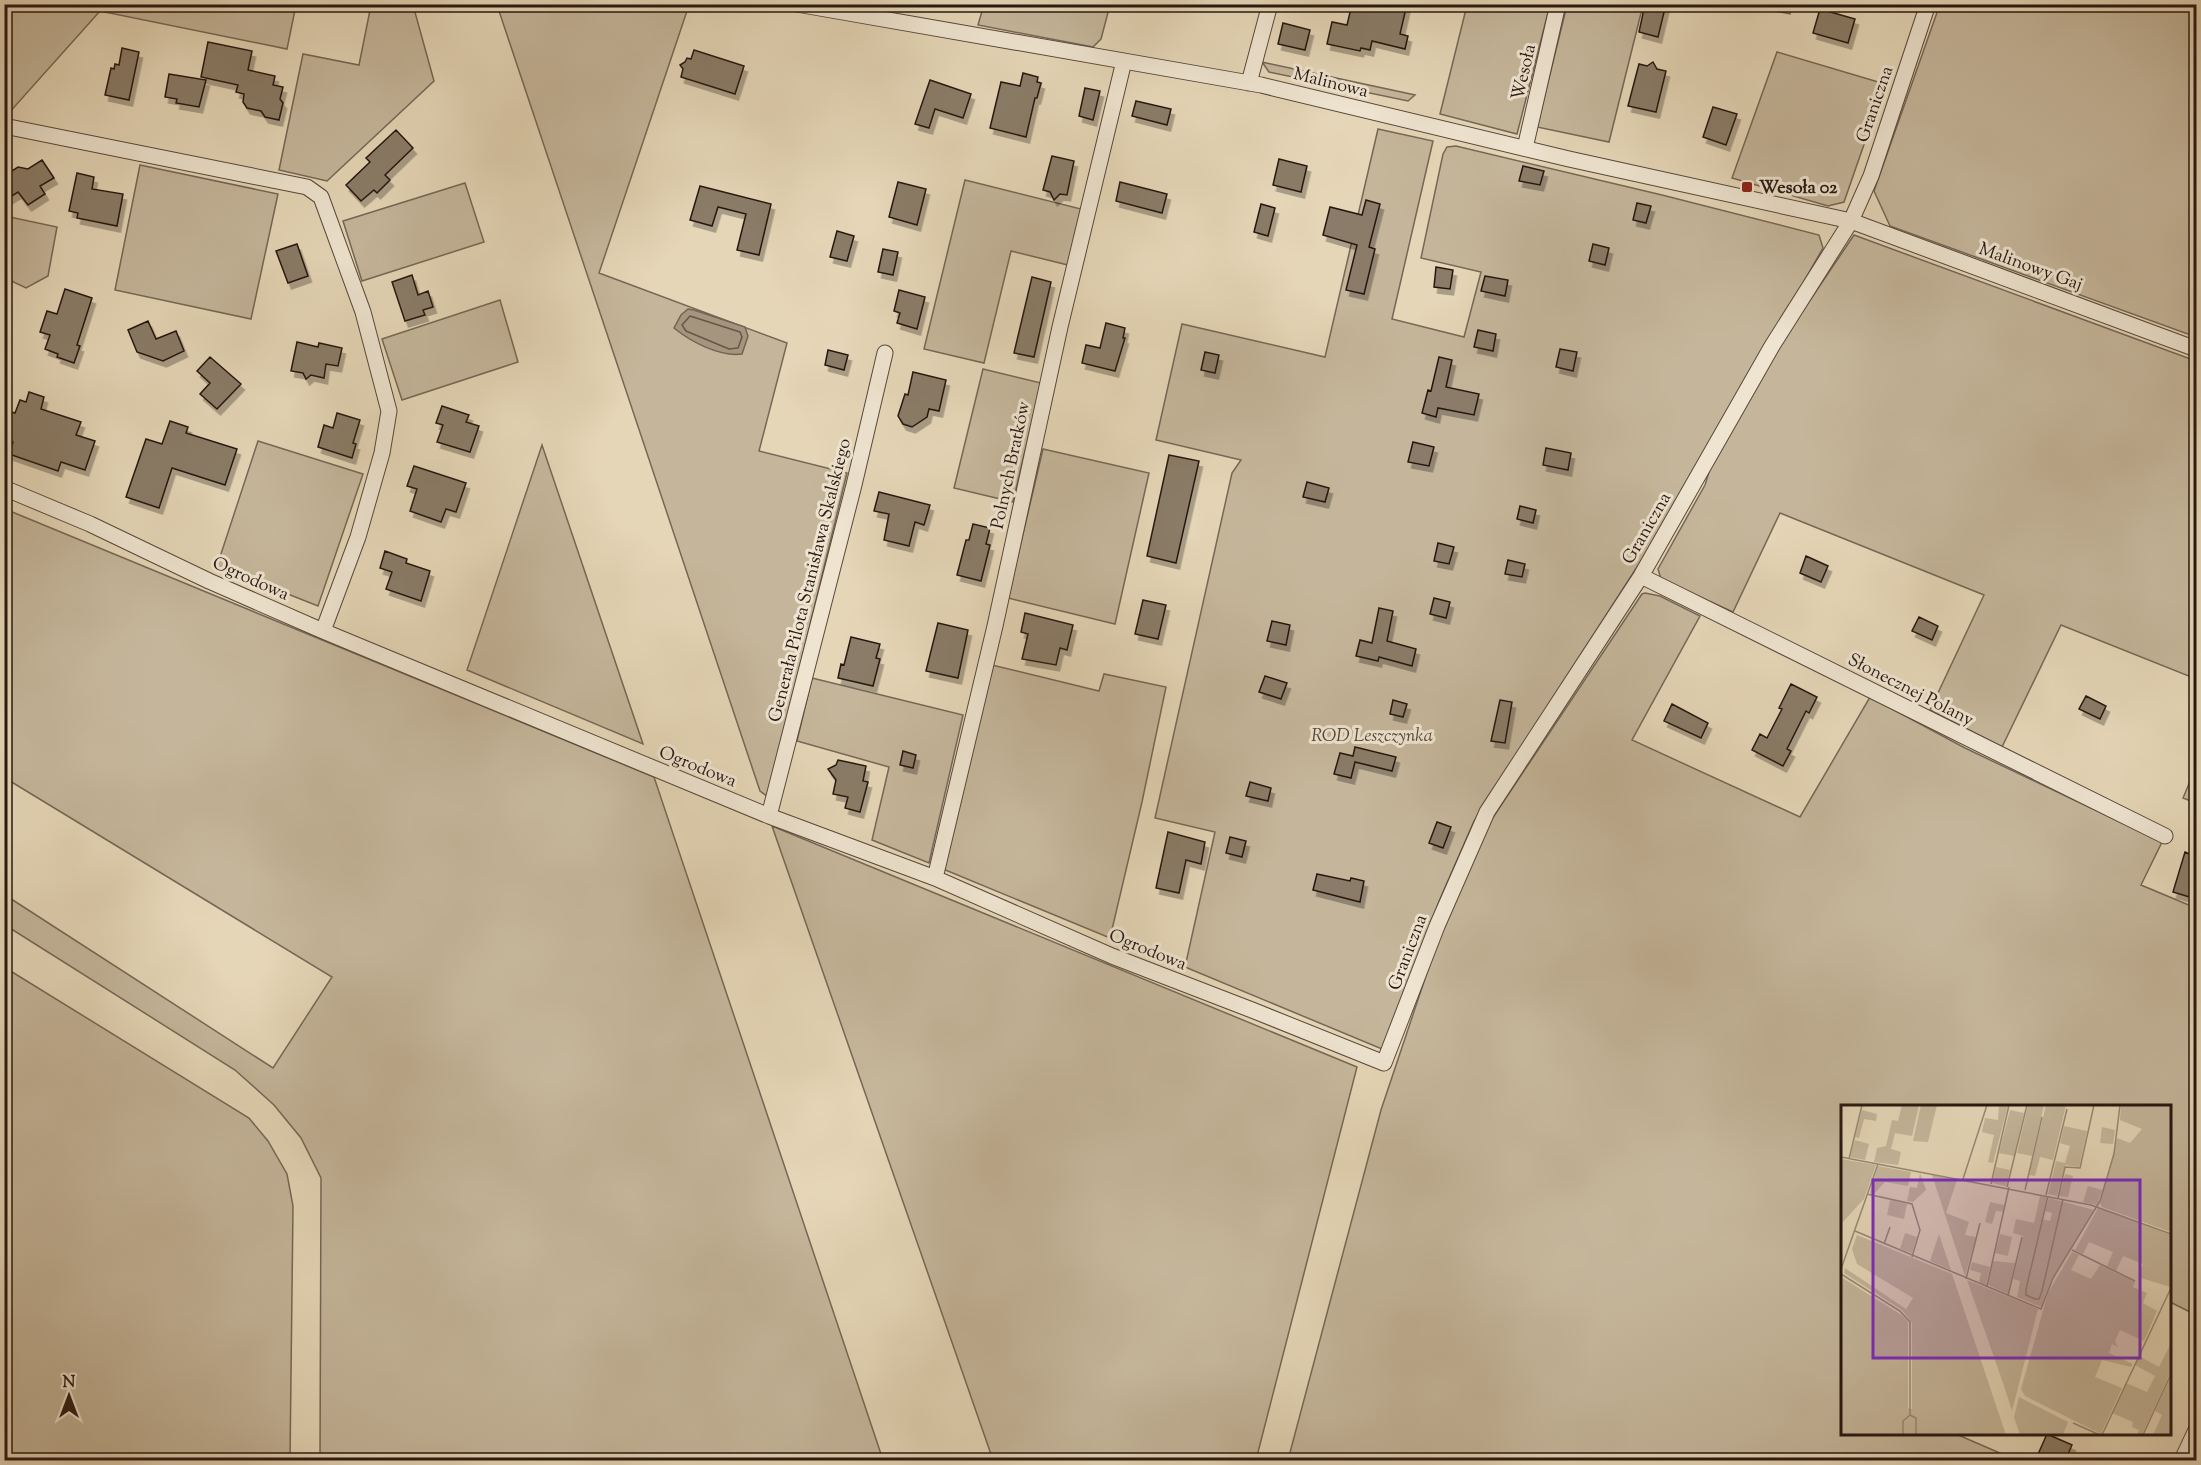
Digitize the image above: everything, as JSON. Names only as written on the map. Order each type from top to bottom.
[{"type":"street","name":"Malinowa","points":[[797,4],[1249,83],[1851,222]]},
{"type":"street","points":[[1249,83],[1270,4]]},
{"type":"street","name":"Wesoła","points":[[1525,148],[1558,4]]},
{"type":"street","name":"Graniczna","points":[[1384,1063],[1437,926],[1487,812],[1641,576],[1772,346],[1851,222],[1871,176],[1928,4]]},
{"type":"street","name":"Polnych Bratków","points":[[935,878],[995,626],[1060,327],[1125,61]]},
{"type":"street","points":[[4,126],[307,187],[321,197],[363,312],[389,411],[382,453],[358,537],[323,631]]},
{"type":"street","name":"Malinowy Gaj","points":[[1851,222],[2196,349]]},
{"type":"street","name":"Generała Pilota Stanisława Skalskiego","points":[[769,816],[854,485],[885,353]]},
{"type":"street","name":"Ogrodowa","points":[[4,488],[90,524],[209,581],[323,631],[769,816],[935,878],[1112,956],[1384,1063]]},
{"type":"street","name":"Słonecznej Polany","points":[[1641,576],[2165,836]]},
{"type":"street","points":[[2182,1461],[2196,1430]]},
{"type":"green space","points":[[984,4],[1110,5],[1101,39],[1093,47],[978,25]]},
{"type":"green space","points":[[1940,4],[2196,5],[2196,337],[1890,226],[1874,191]]},
{"type":"green space","points":[[4,5],[296,5],[287,49],[100,11],[8,114],[4,113]]},
{"type":"green space","points":[[371,5],[413,5],[434,81],[327,181],[279,170],[303,54],[359,65]]},
{"type":"green space","points":[[497,5],[689,5],[599,273],[787,343],[759,451],[847,473],[768,797],[760,791]]},
{"type":"green space","points":[[1467,5],[1550,5],[1517,134],[1440,114]]},
{"type":"green space","points":[[1567,5],[1643,5],[1609,142],[1537,127]]},
{"type":"green space","points":[[1745,5],[1793,5],[1790,14]]},
{"type":"green space","points":[[1777,52],[1885,84],[1844,202],[1828,206],[1732,178]]},
{"type":"green space","points":[[1262,62],[1415,95],[1408,101],[1269,72]]},
{"type":"green space","name":"ROD Leszczynka","points":[[1378,129],[1433,141],[1392,319],[1464,337],[1481,272],[1421,258],[1443,154],[1447,147],[1456,146],[1819,235],[1823,248],[1671,514],[1474,821],[1440,899],[1382,1049],[1185,967],[1215,832],[1155,818],[1232,473],[1241,460],[1156,440],[1182,324],[1325,357]]},
{"type":"green space","points":[[140,165],[278,194],[251,319],[115,290]]},
{"type":"green space","points":[[965,180],[1081,209],[1068,265],[1011,251],[984,363],[924,349]]},
{"type":"green space","points":[[465,183],[484,242],[362,281],[343,221]]},
{"type":"green space","points":[[5,216],[57,227],[48,276],[26,288],[5,278]]},
{"type":"green space","points":[[1854,235],[2196,361],[2196,679],[2061,625],[2002,747],[1930,710],[1984,595],[1780,513],[1733,612],[1661,579],[1658,569],[1705,485],[1714,456],[1763,370]]},
{"type":"green space","points":[[500,300],[518,362],[402,400],[382,339]]},
{"type":"green space","points":[[983,369],[1041,383],[1013,502],[954,488]]},
{"type":"green space","points":[[258,441],[363,474],[318,606],[217,566]]},
{"type":"green space","points":[[542,445],[643,744],[467,670]]},
{"type":"green space","points":[[1043,449],[1149,473],[1115,624],[1008,598]]},
{"type":"green space","points":[[5,509],[654,777],[883,1460],[320,1460],[321,1178],[301,1138],[274,1105],[235,1070],[5,925],[5,895],[273,1068],[332,977],[5,778]]},
{"type":"green space","points":[[1642,594],[1660,596],[1700,616],[1632,740],[1800,817],[1870,697],[1965,748],[2162,842],[2141,885],[2196,908],[2196,1315],[2171,1302],[2171,1105],[1841,1105],[1841,1435],[1958,1435],[2016,1460],[1288,1460],[1381,1110],[1441,931],[1490,822]]},
{"type":"green space","points":[[992,665],[1099,691],[1104,674],[1166,687],[1110,938],[943,869]]},
{"type":"green space","points":[[812,678],[963,715],[929,863],[872,840],[889,767],[797,741]]},
{"type":"green space","points":[[2196,767],[2196,803],[2183,798]]},
{"type":"green space","points":[[772,826],[1357,1067],[1256,1460],[993,1460]]},
{"type":"green space","points":[[4,967],[249,1118],[268,1141],[287,1174],[293,1206],[290,1460],[5,1460]]},
{"type":"water","points":[[688,309],[745,327],[748,336],[742,354],[715,351],[674,328],[681,315]]},
{"type":"building","points":[[1352,4],[1407,4],[1400,34],[1408,36],[1405,49],[1372,41],[1370,50],[1361,48],[1360,51],[1327,44],[1332,22],[1347,25]]},
{"type":"building","points":[[1645,4],[1666,4],[1658,37],[1639,32]]},
{"type":"building","points":[[1820,9],[1855,19],[1848,43],[1813,33]]},
{"type":"building","points":[[1283,23],[1310,30],[1305,50],[1278,44]]},
{"type":"building","points":[[208,42],[252,51],[248,70],[275,76],[273,85],[283,87],[280,99],[283,103],[279,120],[265,117],[261,111],[247,108],[243,102],[244,94],[236,92],[238,85],[201,77]]},
{"type":"building","points":[[122,48],[139,52],[129,100],[105,95],[111,68],[114,69],[115,64],[119,65]]},
{"type":"building","points":[[694,50],[744,66],[735,94],[681,77],[683,69],[680,65],[687,58],[691,59]]},
{"type":"building","points":[[1653,62],[1657,69],[1666,71],[1656,112],[1628,106],[1639,64],[1647,66]]},
{"type":"building","points":[[1023,73],[1038,77],[1037,82],[1041,83],[1026,137],[990,128],[1001,82],[1020,86]]},
{"type":"building","points":[[169,74],[206,80],[199,107],[176,103],[177,99],[165,97]]},
{"type":"building","points":[[930,80],[971,94],[963,118],[935,109],[929,128],[915,124]]},
{"type":"building","points":[[1085,88],[1100,91],[1093,120],[1079,116]]},
{"type":"building","points":[[1136,101],[1171,109],[1167,125],[1132,116]]},
{"type":"building","points":[[1713,107],[1737,114],[1726,145],[1703,137]]},
{"type":"building","points":[[396,130],[413,148],[385,175],[390,180],[377,193],[374,190],[361,201],[346,185],[370,162],[366,158]]},
{"type":"building","points":[[1052,156],[1074,161],[1067,195],[1060,194],[1054,200],[1050,192],[1043,190]]},
{"type":"building","points":[[1279,159],[1307,166],[1301,192],[1273,185]]},
{"type":"building","points":[[42,160],[54,178],[40,186],[45,194],[28,205],[18,192],[4,201],[4,176],[18,167],[28,169]]},
{"type":"building","points":[[1523,166],[1544,171],[1540,185],[1519,181]]},
{"type":"building","points":[[77,173],[94,177],[92,189],[123,194],[117,226],[77,218],[78,213],[69,211]]},
{"type":"building","points":[[898,182],[926,189],[917,225],[889,217]]},
{"type":"building","points":[[1120,182],[1167,194],[1162,213],[1116,201]]},
{"type":"building","points":[[700,186],[771,204],[759,255],[737,250],[746,214],[718,207],[712,226],[690,220]]},
{"type":"building","points":[[1366,200],[1380,204],[1369,247],[1375,249],[1364,294],[1346,290],[1357,245],[1323,235],[1330,207],[1362,215]]},
{"type":"building","points":[[1637,203],[1651,206],[1646,223],[1633,220]]},
{"type":"building","points":[[1261,204],[1275,208],[1268,236],[1254,232]]},
{"type":"building","points":[[837,231],[854,236],[847,261],[830,257]]},
{"type":"building","points":[[297,244],[308,276],[288,283],[276,251]]},
{"type":"building","points":[[1593,244],[1609,248],[1605,265],[1589,261]]},
{"type":"building","points":[[883,249],[898,252],[893,275],[878,272]]},
{"type":"building","points":[[1436,267],[1453,270],[1450,289],[1434,287]]},
{"type":"building","points":[[412,275],[418,295],[428,291],[433,307],[423,310],[425,315],[405,321],[392,282]]},
{"type":"building","points":[[1485,276],[1508,280],[1505,296],[1481,291]]},
{"type":"building","points":[[1032,277],[1051,282],[1034,357],[1014,353]]},
{"type":"building","points":[[65,289],[92,298],[77,345],[80,346],[74,363],[57,357],[58,354],[45,349],[50,335],[40,332],[47,311],[57,314]]},
{"type":"building","points":[[899,290],[925,297],[917,329],[897,323],[900,313],[894,311]]},
{"type":"building","points":[[148,321],[156,339],[176,331],[184,351],[163,361],[137,352],[128,330]]},
{"type":"building","points":[[1106,323],[1125,328],[1123,338],[1125,338],[1115,371],[1082,363],[1086,345],[1100,348]]},
{"type":"building","points":[[1478,330],[1496,334],[1493,351],[1474,347]]},
{"type":"building","points":[[297,342],[318,347],[319,343],[342,348],[338,366],[326,364],[324,378],[311,375],[306,379],[303,373],[291,371]]},
{"type":"building","points":[[1560,349],[1577,352],[1573,371],[1556,367]]},
{"type":"building","points":[[828,350],[848,355],[844,370],[825,365]]},
{"type":"building","points":[[1205,352],[1219,355],[1215,373],[1201,370]]},
{"type":"building","points":[[210,357],[241,384],[217,409],[200,394],[210,383],[197,371]]},
{"type":"building","points":[[1439,357],[1452,360],[1446,387],[1479,394],[1474,415],[1438,408],[1436,417],[1422,413],[1428,390],[1431,391]]},
{"type":"building","points":[[913,372],[946,380],[939,411],[929,409],[927,417],[912,427],[903,424],[898,416],[905,394],[908,395]]},
{"type":"building","points":[[29,392],[44,397],[41,409],[81,422],[76,435],[95,441],[85,470],[61,462],[58,471],[9,454],[13,442],[4,439],[4,410],[15,413],[20,400],[26,402]]},
{"type":"building","points":[[442,406],[469,415],[466,422],[479,426],[470,452],[437,442],[443,425],[436,423]]},
{"type":"building","points":[[337,413],[360,420],[353,443],[356,444],[352,458],[318,447],[324,425],[333,428]]},
{"type":"building","points":[[170,421],[188,427],[186,433],[237,449],[225,485],[172,468],[159,508],[126,497],[146,439],[162,444]]},
{"type":"building","points":[[1413,442],[1434,447],[1429,466],[1408,462]]},
{"type":"building","points":[[1546,448],[1571,453],[1568,470],[1543,465]]},
{"type":"building","points":[[1169,455],[1199,461],[1176,563],[1147,556]]},
{"type":"building","points":[[414,466],[466,483],[456,512],[446,509],[441,522],[410,511],[417,489],[407,486]]},
{"type":"building","points":[[1307,482],[1329,488],[1325,502],[1303,497]]},
{"type":"building","points":[[879,492],[930,505],[924,525],[915,522],[909,546],[884,540],[889,514],[874,511]]},
{"type":"building","points":[[1520,506],[1536,510],[1533,523],[1517,519]]},
{"type":"building","points":[[973,524],[990,528],[986,544],[990,545],[981,581],[957,575],[966,540],[969,540]]},
{"type":"building","points":[[1438,543],[1454,547],[1449,564],[1434,561]]},
{"type":"building","points":[[385,551],[407,559],[406,563],[430,571],[421,601],[386,589],[392,572],[380,568]]},
{"type":"building","points":[[1806,556],[1828,566],[1821,582],[1800,573]]},
{"type":"building","points":[[1508,560],[1525,564],[1522,577],[1505,574]]},
{"type":"building","points":[[1434,598],[1450,602],[1446,618],[1430,614]]},
{"type":"building","points":[[1143,600],[1166,605],[1158,639],[1135,634]]},
{"type":"building","points":[[1379,608],[1393,611],[1387,641],[1416,649],[1412,666],[1379,657],[1378,661],[1356,656],[1360,640],[1372,643]]},
{"type":"building","points":[[1025,613],[1073,625],[1067,650],[1060,648],[1056,665],[1022,659],[1028,634],[1021,632]]},
{"type":"building","points":[[1919,617],[1938,626],[1932,640],[1912,631]]},
{"type":"building","points":[[1272,621],[1290,625],[1286,645],[1267,641]]},
{"type":"building","points":[[938,623],[968,630],[958,678],[926,671]]},
{"type":"building","points":[[851,637],[880,644],[876,658],[880,659],[873,686],[838,678]]},
{"type":"building","points":[[1265,676],[1287,683],[1281,699],[1259,692]]},
{"type":"building","points":[[1791,684],[1817,697],[1809,713],[1806,711],[1787,749],[1791,751],[1783,766],[1752,750],[1760,734],[1767,738],[1782,709],[1779,708]]},
{"type":"building","points":[[2086,696],[2106,706],[2100,719],[2079,709]]},
{"type":"building","points":[[1393,700],[1407,704],[1403,717],[1390,714]]},
{"type":"building","points":[[1500,700],[1512,702],[1505,743],[1491,741]]},
{"type":"building","points":[[1672,704],[1708,723],[1701,738],[1664,721]]},
{"type":"building","points":[[1355,747],[1396,757],[1392,771],[1355,762],[1351,778],[1334,774],[1340,753],[1353,756]]},
{"type":"building","points":[[903,751],[916,755],[913,768],[900,765]]},
{"type":"building","points":[[838,760],[866,766],[863,781],[868,782],[860,812],[845,808],[848,797],[833,794],[836,780],[828,769],[836,765]]},
{"type":"building","points":[[1250,782],[1271,788],[1268,801],[1246,796]]},
{"type":"building","points":[[1437,822],[1451,827],[1443,848],[1429,843]]},
{"type":"building","points":[[1168,832],[1205,842],[1201,864],[1186,860],[1179,893],[1156,888]]},
{"type":"building","points":[[1230,837],[1246,841],[1242,857],[1226,853]]},
{"type":"building","points":[[2185,852],[2196,857],[2196,899],[2173,892]]},
{"type":"building","points":[[1317,874],[1350,881],[1351,878],[1364,881],[1360,902],[1313,890]]},
{"type":"building","points":[[2047,1435],[2072,1445],[2065,1461],[2035,1461]]},
{"type":"place","name":"Wesoła 02","points":[[1747,187]]}]
